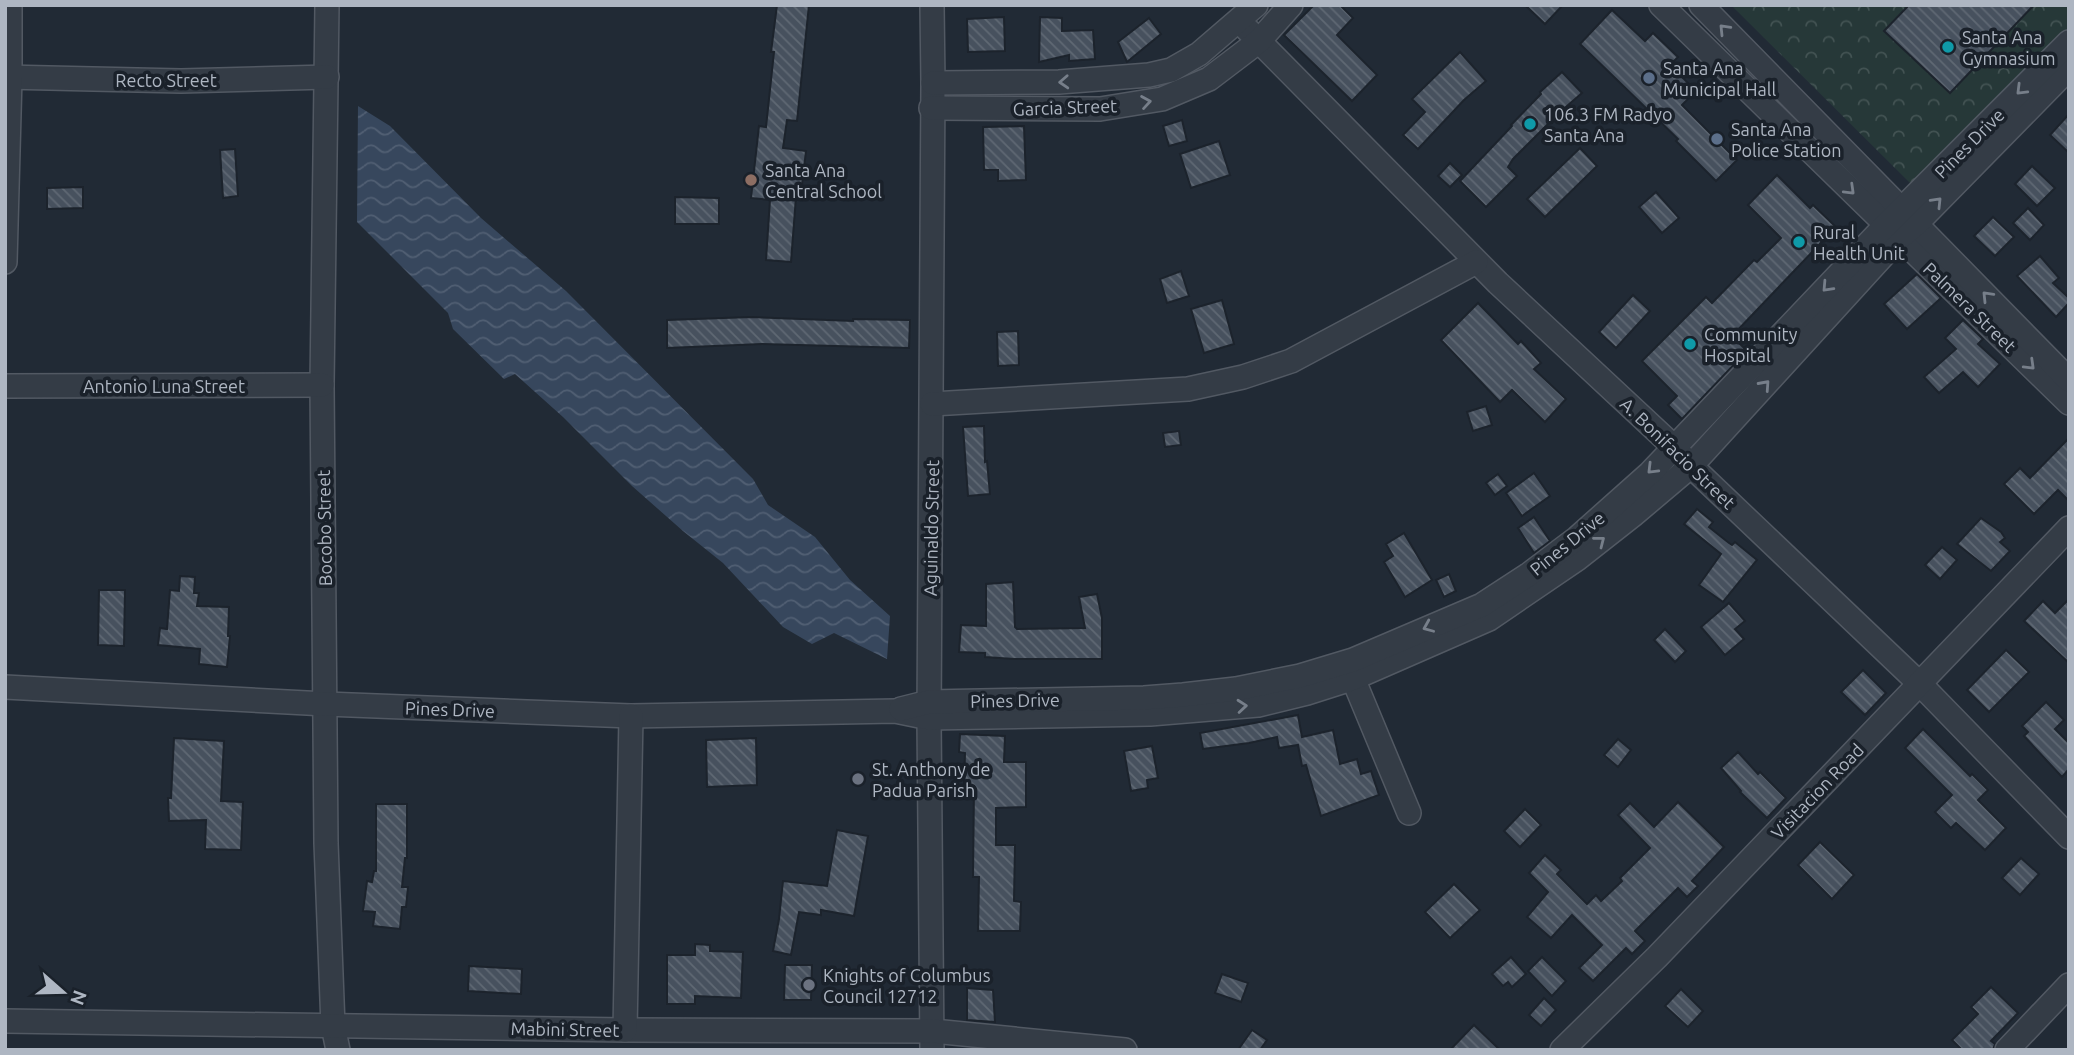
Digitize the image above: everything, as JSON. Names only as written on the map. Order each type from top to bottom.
[{"type":"street","points":[[5,262],[10,5]]},
{"type":"street","name":"Bocobo Street","points":[[327,5],[322,385],[326,843],[333,1026],[338,1050]]},
{"type":"street","name":"Aguinaldo Street","points":[[932,5],[929,710],[933,1040]]},
{"type":"street","name":"Garcia Street","points":[[933,83],[1059,82],[1149,75],[1171,69],[1199,54],[1256,5]]},
{"type":"street","name":"Garcia Street","points":[[932,108],[1100,109],[1162,99],[1209,79],[1259,41],[1291,5]]},
{"type":"street","name":"Palmera Street","points":[[1700,5],[2069,403]]},
{"type":"street","name":"Palmera Street","points":[[1671,9],[2069,380]]},
{"type":"street","name":"A. Bonifacio Street","points":[[1239,21],[1476,262],[1674,447],[1920,684],[2069,837]]},
{"type":"street","name":"Pines Drive","points":[[1350,670],[1489,619],[1577,559],[1691,466],[1901,224],[2069,42]]},
{"type":"street","points":[[1226,65],[1258,65],[1287,71]]},
{"type":"street","name":"Pines Drive","points":[[5,687],[326,704],[631,716],[929,710],[1150,714],[1258,705],[1307,693],[1482,605],[1577,538],[1650,473],[1901,224],[2069,68]]},
{"type":"street","name":"Recto Street","points":[[8,77],[181,81],[327,77]]},
{"type":"street","points":[[932,404],[1188,389],[1243,377],[1291,361],[1476,262]]},
{"type":"street","name":"Antonio Luna Street","points":[[5,386],[322,385]]},
{"type":"street","name":"Visitacion Road","points":[[1562,1050],[1657,957],[2069,528]]},
{"type":"street","points":[[1350,670],[1409,813]]},
{"type":"street","points":[[625,1030],[631,716]]},
{"type":"street","points":[[2007,1050],[2069,985]]},
{"type":"street","name":"Mabini Street","points":[[5,1021],[625,1030],[933,1040],[1125,1050]]},
{"type":"green space","points":[[1731,5],[2069,5],[2069,32],[1912,185]]},
{"type":"water","points":[[358,106],[390,126],[481,218],[566,291],[753,479],[768,505],[815,537],[850,580],[890,616],[887,659],[834,633],[812,644],[783,627],[723,563],[632,486],[563,417],[515,374],[504,379],[453,329],[448,313],[357,222]]},
{"type":"building","points":[[777,5],[809,5],[797,121],[787,120],[783,148],[806,151],[802,185],[797,184],[791,262],[766,260],[770,200],[751,198],[759,126],[766,127]]},
{"type":"building","points":[[1314,5],[1340,5],[1353,18],[1337,35],[1377,75],[1352,101],[1284,35]]},
{"type":"building","points":[[1525,5],[1563,5],[1545,24]]},
{"type":"building","name":"Santa Ana Gymnasium","points":[[1909,5],[2034,5],[1950,93],[1884,31]]},
{"type":"building","name":"Santa Ana Municipal Hall","points":[[1612,10],[1645,41],[1653,33],[1678,57],[1670,65],[1696,91],[1682,105],[1737,160],[1716,181],[1676,141],[1678,139],[1580,44]]},
{"type":"building","points":[[1004,17],[1005,51],[968,52],[967,19]]},
{"type":"building","points":[[1040,17],[1062,18],[1062,31],[1093,30],[1095,59],[1069,61],[1069,55],[1039,62]]},
{"type":"building","points":[[1149,18],[1161,34],[1127,62],[1118,42]]},
{"type":"building","points":[[1460,52],[1486,81],[1464,100],[1418,149],[1403,135],[1425,112],[1412,99]]},
{"type":"building","points":[[1562,72],[1582,93],[1513,159],[1508,167],[1517,176],[1486,207],[1460,181],[1540,92]]},
{"type":"building","points":[[2069,114],[2069,153],[2050,135]]},
{"type":"building","points":[[1182,120],[1187,141],[1169,146],[1163,126]]},
{"type":"building","points":[[1024,126],[1026,180],[998,181],[998,170],[984,170],[983,127]]},
{"type":"building","points":[[1219,141],[1230,175],[1191,188],[1180,154]]},
{"type":"building","points":[[1580,148],[1597,166],[1545,217],[1527,199]]},
{"type":"building","points":[[235,149],[238,196],[223,198],[220,150]]},
{"type":"building","points":[[1450,163],[1462,175],[1450,187],[1438,176]]},
{"type":"building","points":[[2032,166],[2055,188],[2037,206],[2015,184]]},
{"type":"building","points":[[1777,175],[1810,208],[1813,205],[1836,227],[1732,336],[1747,351],[1682,419],[1668,405],[1677,396],[1642,361],[1706,297],[1712,303],[1754,260],[1757,262],[1781,238],[1748,205]]},
{"type":"building","points":[[83,187],[83,208],[47,209],[47,188]]},
{"type":"building","points":[[1656,192],[1679,218],[1662,233],[1639,207]]},
{"type":"building","points":[[675,197],[719,198],[719,224],[675,224]]},
{"type":"building","points":[[2028,208],[2044,225],[2030,240],[2013,223]]},
{"type":"building","points":[[1993,217],[2014,237],[1995,256],[1974,236]]},
{"type":"building","points":[[2040,256],[2059,278],[2053,283],[2069,298],[2069,303],[2056,317],[2017,276]]},
{"type":"building","points":[[1181,271],[1189,296],[1167,303],[1160,279]]},
{"type":"building","points":[[1917,274],[1941,298],[1907,329],[1884,304]]},
{"type":"building","points":[[1633,295],[1650,311],[1616,348],[1599,332]]},
{"type":"building","points":[[1222,300],[1234,344],[1204,353],[1191,309]]},
{"type":"building","points":[[1478,303],[1518,344],[1521,341],[1541,363],[1534,369],[1566,399],[1545,422],[1512,390],[1500,402],[1441,340]]},
{"type":"building","points":[[751,317],[910,320],[909,348],[762,344],[667,348],[667,320]]},
{"type":"building","points":[[1963,320],[1983,339],[1978,344],[2000,364],[1978,387],[1963,372],[1939,393],[1924,377],[1956,349],[1945,338]]},
{"type":"building","points":[[1018,331],[1019,365],[998,366],[997,332]]},
{"type":"building","points":[[1486,406],[1492,425],[1473,431],[1467,412]]},
{"type":"building","points":[[984,426],[985,462],[987,461],[990,494],[968,496],[963,427]]},
{"type":"building","points":[[1179,431],[1181,445],[1165,447],[1163,433]]},
{"type":"building","points":[[2069,438],[2069,501],[2058,490],[2034,514],[2004,484],[2020,468],[2030,478]]},
{"type":"building","points":[[1534,473],[1550,496],[1522,516],[1506,493]]},
{"type":"building","points":[[1498,474],[1507,486],[1495,495],[1486,483]]},
{"type":"building","points":[[1697,509],[1713,522],[1709,527],[1732,545],[1735,542],[1757,560],[1723,602],[1699,585],[1721,554],[1684,524]]},
{"type":"building","points":[[1534,517],[1550,541],[1534,553],[1518,528]]},
{"type":"building","points":[[1981,518],[2001,532],[2005,538],[2000,542],[2010,551],[1991,571],[1957,544]]},
{"type":"building","points":[[1404,533],[1432,580],[1405,597],[1384,562],[1393,556],[1386,544]]},
{"type":"building","points":[[1942,547],[1957,560],[1940,579],[1925,565]]},
{"type":"building","points":[[1449,574],[1456,591],[1444,597],[1436,580]]},
{"type":"building","points":[[180,576],[195,577],[194,593],[199,593],[197,606],[229,607],[227,667],[199,664],[200,649],[158,645],[160,628],[167,629],[170,590],[179,591]]},
{"type":"building","points":[[1013,582],[1017,629],[1085,628],[1079,597],[1097,594],[1102,618],[1102,659],[1014,659],[985,657],[985,653],[959,652],[961,625],[986,626],[986,584]]},
{"type":"building","points":[[99,590],[125,590],[124,646],[98,645]]},
{"type":"building","points":[[2069,599],[2069,663],[2024,621],[2043,601],[2055,613]]},
{"type":"building","points":[[1729,603],[1745,621],[1735,629],[1744,639],[1725,655],[1701,627]]},
{"type":"building","points":[[1665,629],[1686,651],[1675,662],[1654,640]]},
{"type":"building","points":[[2006,650],[2029,672],[1989,712],[1967,690]]},
{"type":"building","points":[[1863,670],[1886,693],[1865,715],[1841,692]]},
{"type":"building","points":[[2046,702],[2064,720],[2055,729],[2069,743],[2069,769],[2062,777],[2024,736],[2028,732],[2022,726]]},
{"type":"building","points":[[1298,715],[1302,737],[1333,730],[1340,764],[1357,759],[1361,774],[1371,771],[1379,795],[1321,816],[1306,765],[1302,766],[1298,745],[1279,748],[1277,737],[1203,749],[1200,733]]},
{"type":"building","points":[[1923,729],[1970,776],[1972,774],[1988,790],[1978,800],[2006,828],[1985,850],[1956,823],[1951,828],[1935,812],[1952,795],[1905,748]]},
{"type":"building","points":[[960,734],[1005,736],[1004,762],[1026,762],[1026,807],[996,808],[996,845],[1015,845],[1014,901],[1021,902],[1020,931],[978,931],[979,877],[973,877],[974,786],[964,786],[965,753],[959,752]]},
{"type":"building","points":[[174,738],[224,741],[221,801],[243,802],[241,850],[205,849],[206,820],[169,821],[168,798],[171,798]]},
{"type":"building","points":[[756,738],[757,785],[707,787],[706,740]]},
{"type":"building","points":[[1618,739],[1631,750],[1618,767],[1604,755]]},
{"type":"building","points":[[1152,746],[1158,778],[1147,780],[1148,788],[1131,791],[1124,751]]},
{"type":"building","points":[[1738,752],[1786,798],[1767,818],[1740,792],[1721,768]]},
{"type":"building","points":[[1678,802],[1724,847],[1692,881],[1698,886],[1687,897],[1678,888],[1635,931],[1645,941],[1632,954],[1626,948],[1593,981],[1579,968],[1602,945],[1572,915],[1551,938],[1527,917],[1548,892],[1529,873],[1545,855],[1561,870],[1557,874],[1587,904],[1596,895],[1601,901],[1650,848],[1618,815],[1630,803],[1654,827]]},
{"type":"building","points":[[376,804],[407,804],[407,858],[402,887],[408,887],[406,907],[402,907],[400,929],[373,926],[375,912],[363,911],[367,881],[372,882],[376,871]]},
{"type":"building","points":[[1525,809],[1541,825],[1520,847],[1504,831]]},
{"type":"building","points":[[837,830],[868,836],[854,916],[821,910],[821,915],[799,912],[791,955],[773,951],[783,881],[827,886]]},
{"type":"building","points":[[1820,842],[1854,875],[1832,899],[1798,865]]},
{"type":"building","points":[[2021,858],[2039,874],[2020,895],[2002,878]]},
{"type":"building","points":[[1454,884],[1480,910],[1450,938],[1425,912]]},
{"type":"building","points":[[695,944],[710,945],[710,951],[743,952],[741,998],[695,996],[695,1004],[667,1004],[667,955],[695,955]]},
{"type":"building","points":[[1511,957],[1526,974],[1512,987],[1508,982],[1503,986],[1492,974]]},
{"type":"building","points":[[1542,957],[1566,981],[1552,996],[1528,971]]},
{"type":"building","points":[[785,965],[812,965],[811,1000],[784,1000]]},
{"type":"building","points":[[469,966],[522,969],[521,994],[468,991]]},
{"type":"building","points":[[1222,974],[1248,983],[1241,1002],[1215,993]]},
{"type":"building","points":[[1991,987],[2018,1013],[1991,1041],[1995,1044],[1993,1050],[1962,1050],[1952,1040],[1978,1014],[1971,1007]]},
{"type":"building","points":[[967,988],[993,990],[995,1022],[967,1020]]},
{"type":"building","points":[[1681,989],[1703,1011],[1688,1027],[1665,1006]]},
{"type":"building","points":[[1544,998],[1556,1010],[1541,1026],[1529,1015]]},
{"type":"building","points":[[1474,1025],[1500,1050],[1450,1050]]},
{"type":"building","points":[[1252,1030],[1267,1040],[1260,1050],[1238,1050]]},
{"type":"place","name":"Santa Ana Gymnasium","points":[[1948,47]]},
{"type":"place","name":"Santa Ana Municipal Hall","points":[[1649,78]]},
{"type":"place","name":"106.3 FM Radyo Santa Ana","points":[[1530,124]]},
{"type":"place","name":"Santa Ana Police Station","points":[[1717,139]]},
{"type":"place","name":"Santa Ana Central School","points":[[751,180]]},
{"type":"place","name":"Rural Health Unit","points":[[1799,242]]},
{"type":"place","name":"Community Hospital","points":[[1690,344]]},
{"type":"place","name":"St. Anthony de Padua Parish","points":[[858,779]]},
{"type":"place","name":"Knights of Columbus Council 12712","points":[[809,985]]}]
